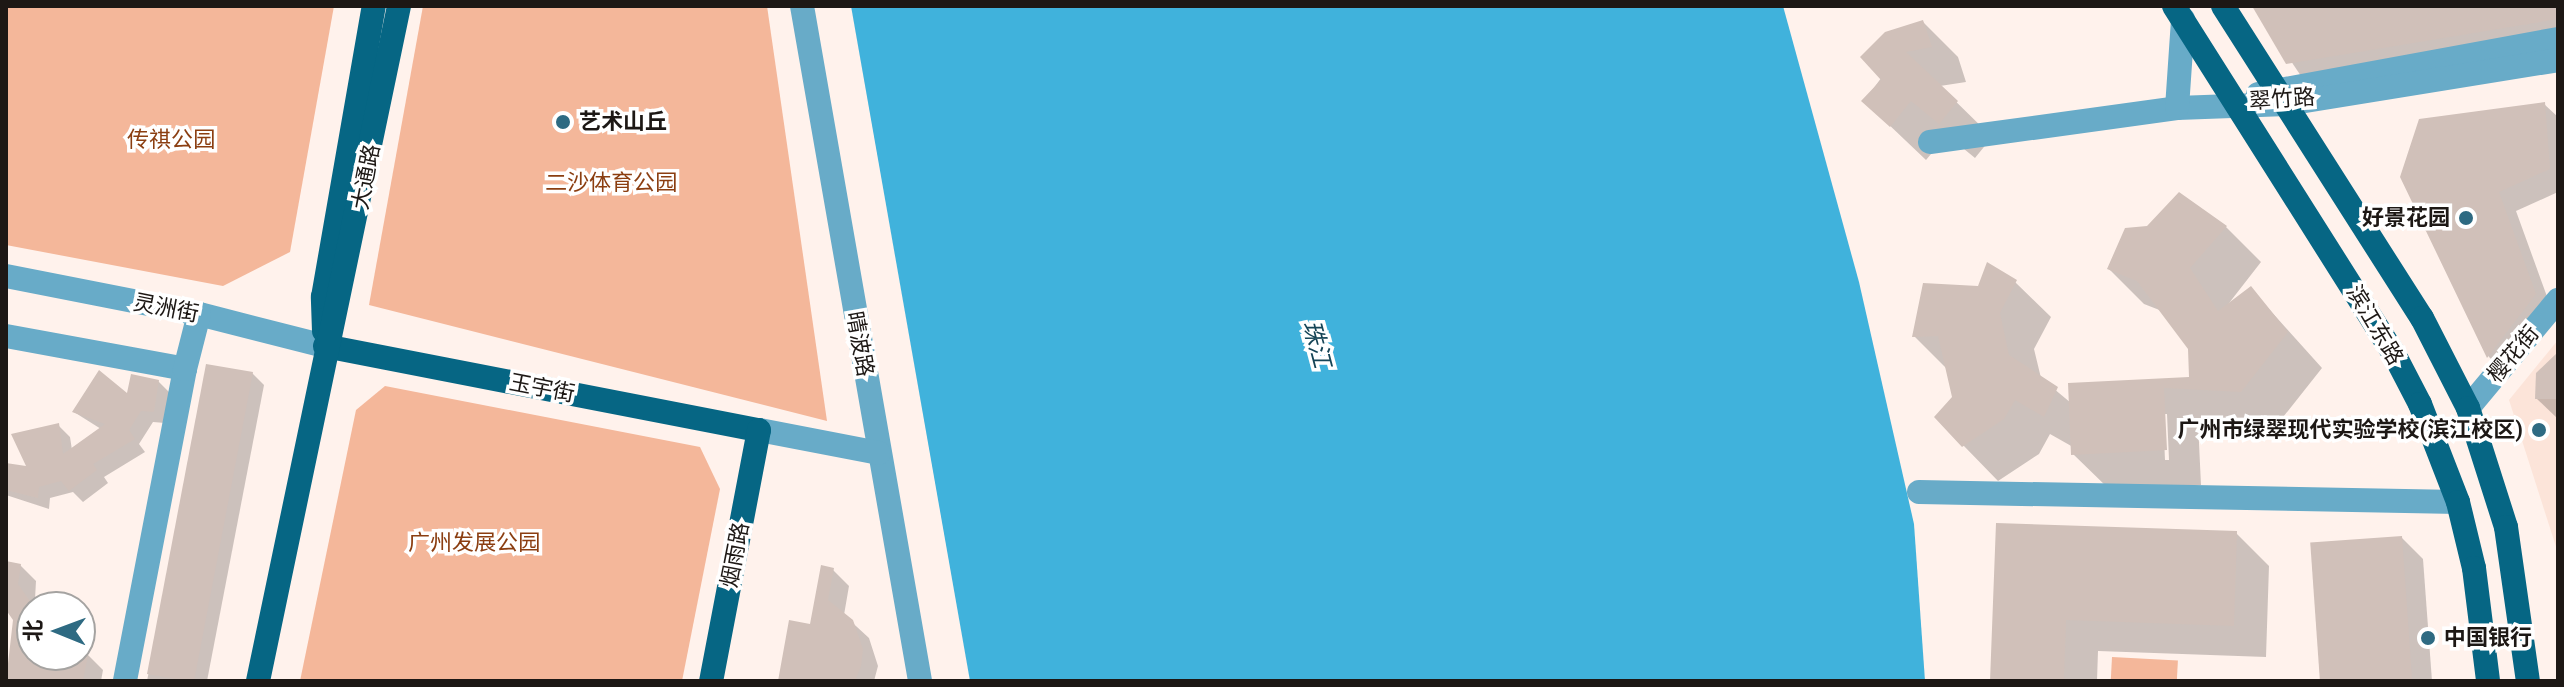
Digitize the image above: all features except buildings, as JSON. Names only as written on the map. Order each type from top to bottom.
[{"type":"main road","name":"大通路","points":[[325,346],[323,297],[374,6]]},
{"type":"main road","name":"大通路","points":[[258,681],[325,346],[342,299],[399,6]]},
{"type":"main road","name":"滨江东路","points":[[2223,6],[2422,318],[2468,408],[2506,527],[2528,681]]},
{"type":"main road","name":"滨江东路","points":[[2178,13],[2394,354],[2458,502],[2474,568],[2488,681]]},
{"type":"main road","name":"玉宇街","points":[[325,346],[759,430]]},
{"type":"main road","name":"烟雨路","points":[[711,681],[759,430]]},
{"type":"street","name":"晴波路","points":[[802,6],[920,681]]},
{"type":"street","points":[[2177,108],[2178,13]]},
{"type":"street","name":"翠竹路","points":[[2281,96],[2558,39]]},
{"type":"street","name":"翠竹路","points":[[1930,142],[2558,60]]},
{"type":"street","name":"灵洲街","points":[[6,276],[199,314],[325,346]]},
{"type":"street","name":"樱花街","points":[[2468,408],[2553,311]]},
{"type":"street","points":[[125,681],[185,369],[199,314]]},
{"type":"street","points":[[6,336],[185,369]]},
{"type":"street","points":[[759,430],[879,453]]},
{"type":"street","points":[[1919,492],[2458,502]]},
{"type":"shaded area","name":"广州市绿翠现代实验学校(滨江校区)","points":[[2558,340],[2558,553],[2509,400]]},
{"type":"green space","name":"传祺公园","points":[[6,6],[334,6],[290,252],[223,286],[6,245]]},
{"type":"green space","name":"二沙体育公园","points":[[423,6],[767,6],[827,421],[369,305]]},
{"type":"green space","name":"广州发展公园","points":[[385,386],[700,447],[720,489],[682,681],[300,681],[356,410]]},
{"type":"green space","points":[[2112,657],[2178,660],[2177,681],[2111,681]]},
{"type":"water","name":"珠江","points":[[851,6],[1783,6],[1859,282],[1914,524],[1925,681],[970,681]]},
{"type":"place","name":"艺术山丘","points":[[563,122]]},
{"type":"place","name":"好景花园","points":[[2466,218]]},
{"type":"place","name":"广州市绿翠现代实验学校(滨江校区)","points":[[2539,430]]},
{"type":"place","name":"中国银行","points":[[2428,638]]}]
